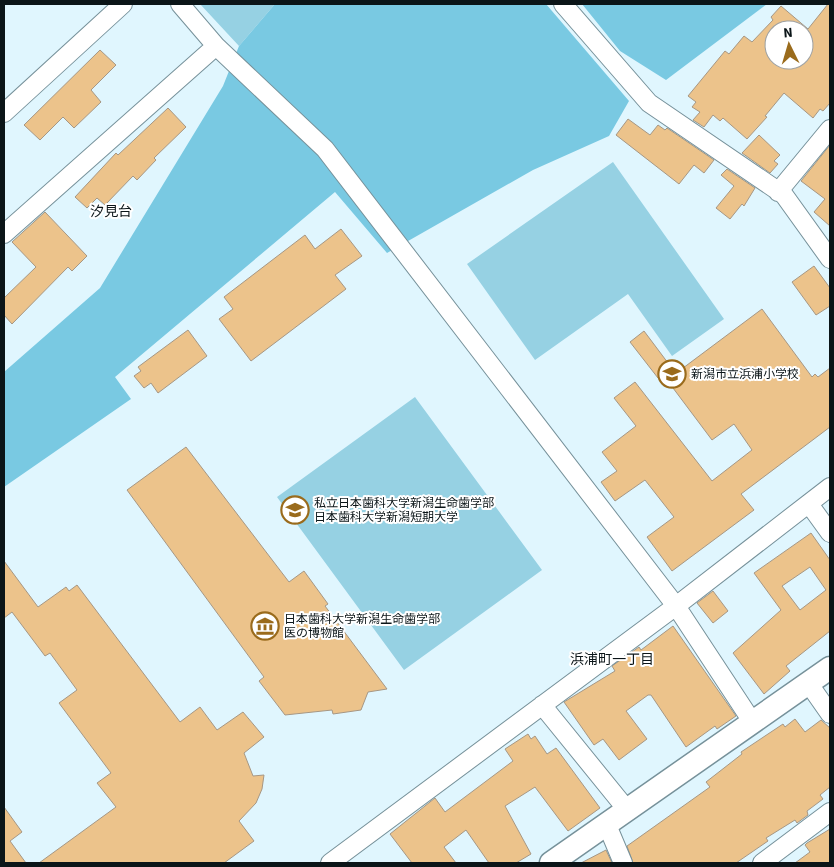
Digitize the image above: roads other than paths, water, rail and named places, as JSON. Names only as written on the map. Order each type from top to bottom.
[{"type":"street","points":[[4,113],[123,4]]},
{"type":"street","points":[[180,4],[216,46],[325,149],[676,606],[754,723]]},
{"type":"street","points":[[563,4],[649,103],[784,195],[830,259]]},
{"type":"street","points":[[4,234],[216,46]]},
{"type":"street","points":[[778,192],[830,129]]},
{"type":"street","points":[[330,863],[676,606],[830,488]]},
{"type":"street","points":[[809,504],[830,533]]},
{"type":"street","points":[[551,863],[754,723],[830,668]]},
{"type":"street","points":[[809,684],[830,714]]},
{"type":"street","points":[[542,705],[628,811]]},
{"type":"street","points":[[762,863],[830,812]]},
{"type":"street","points":[[608,825],[623,863]]},
{"type":"place","name":"新潟市立浜浦小学校","points":[[672,374]]},
{"type":"place","name":"私立日本歯科大学新潟生命歯学部 日本歯科大学新潟短期大学","points":[[295,510]]},
{"type":"place","name":"日本歯科大学新潟生命歯学部 医の博物館","points":[[265,626]]},
{"type":"district","name":"汐見台","points":[[111,212]]},
{"type":"district","name":"浜浦町一丁目","points":[[612,660]]}]
